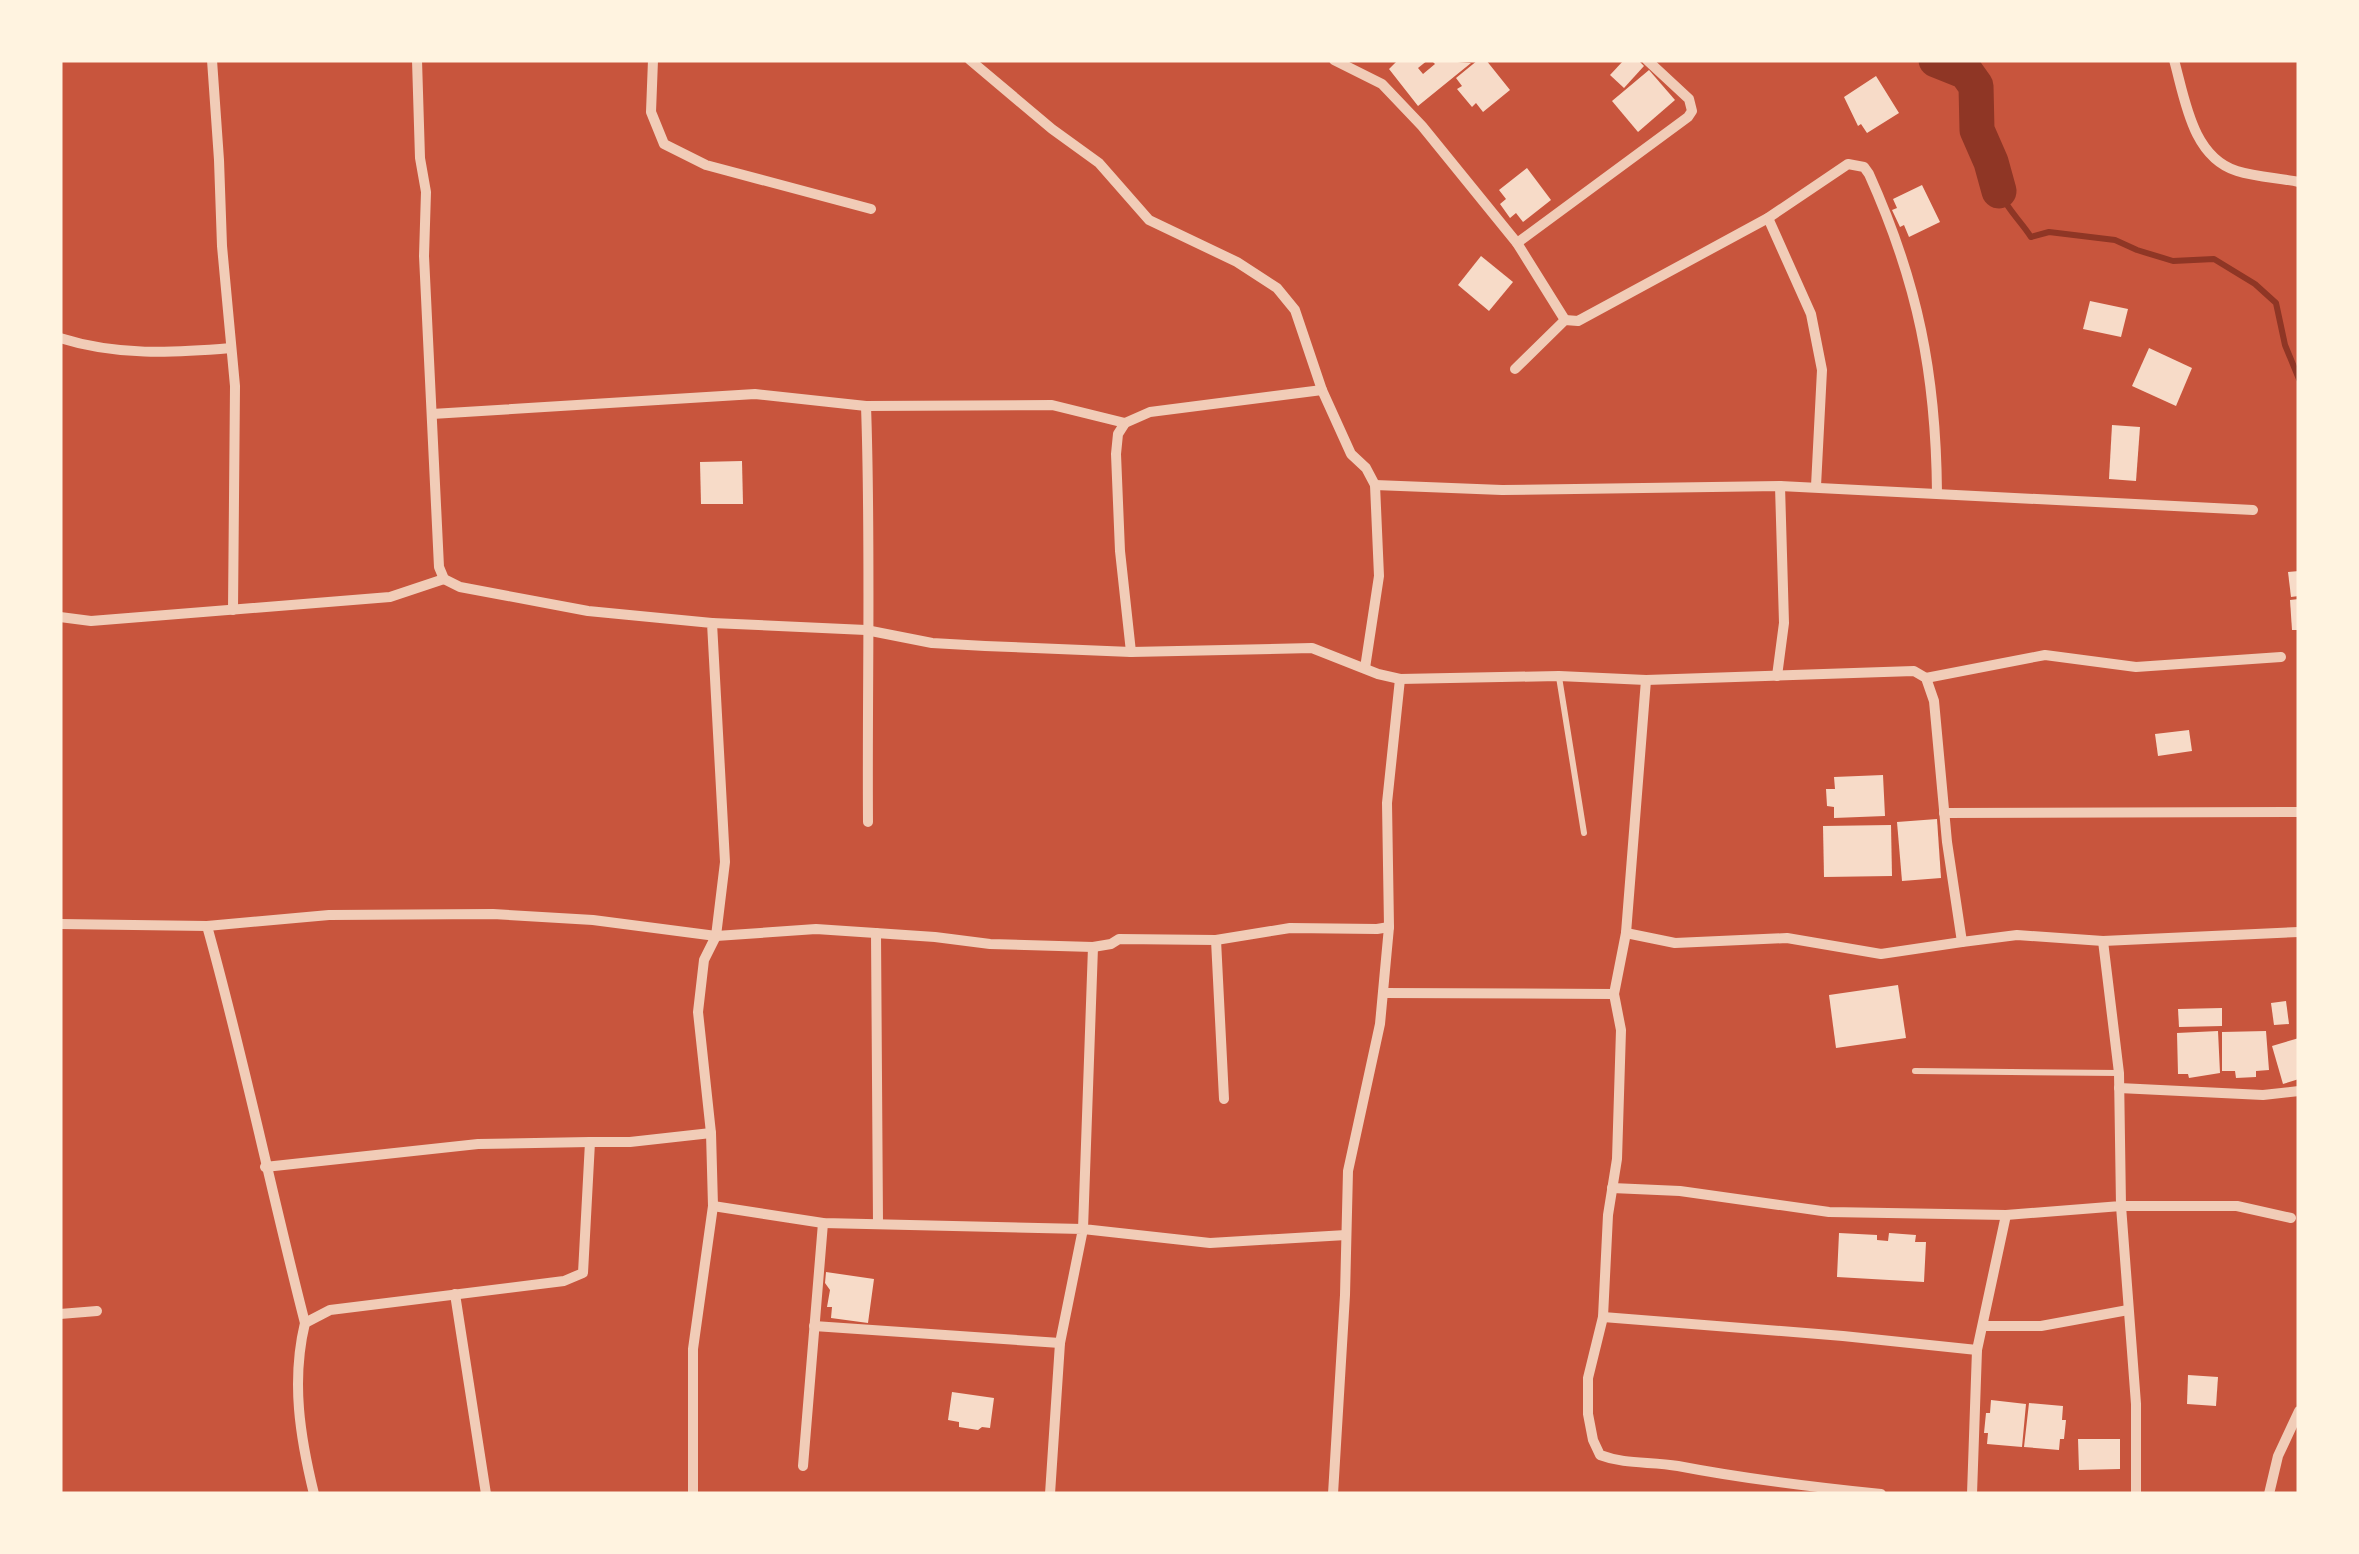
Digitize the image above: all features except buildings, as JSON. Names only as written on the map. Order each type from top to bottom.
[{"type":"street","points":[[212,60],[222,246],[236,400],[232,610]]},
{"type":"street","points":[[417,60],[420,158],[426,192],[424,256],[438,567],[444,579],[460,587],[588,611],[712,623],[866,630],[932,644],[1130,652],[1312,648],[1400,678],[1559,676],[1646,680],[1914,671],[1926,678],[1934,701],[1962,942]]},
{"type":"street","points":[[653,60],[651,112],[664,144],[706,165],[872,209]]},
{"type":"street","points":[[970,60],[1099,163],[1149,220],[1236,262],[1277,288],[1295,310],[1322,390],[1351,454],[1366,468],[1375,485],[1379,576],[1365,668]]},
{"type":"street","points":[[1334,60],[1382,84],[1422,126],[1516,243],[1565,320]]},
{"type":"street","points":[[1516,243],[1692,111],[1689,99],[1646,60]]},
{"type":"street","points":[[2174,60],[2203,146],[2238,172],[2299,182]]},
{"type":"street","points":[[1515,369],[1565,320],[1578,321],[1768,218],[1848,164],[1864,167],[1912,284],[1930,370],[1937,493]]},
{"type":"street","points":[[1768,218],[1811,314],[1822,370],[1816,486]]},
{"type":"street","points":[[60,338],[96,350],[148,353],[231,348]]},
{"type":"street","points":[[1130,652],[1116,454],[1118,434],[1125,423],[1150,412],[1322,390]]},
{"type":"street","points":[[432,414],[755,394],[866,406],[1052,405],[1125,423]]},
{"type":"street","points":[[866,406],[870,510],[866,630],[868,822]]},
{"type":"street","points":[[1375,485],[1502,490],[1816,486],[2253,510]]},
{"type":"street","points":[[1777,676],[1784,623],[1780,486]]},
{"type":"street","points":[[60,617],[91,621],[390,597],[444,579]]},
{"type":"street","points":[[693,1494],[693,1349],[713,1206],[711,1133],[698,1012],[702,970],[716,936],[725,862],[712,623]]},
{"type":"street","points":[[1926,678],[2045,655],[2136,667],[2281,657]]},
{"type":"street","points":[[1333,1494],[1346,1294],[1348,1172],[1380,1024],[1389,927],[1387,804],[1400,678]]},
{"type":"street","points":[[1646,680],[1626,934],[1614,994],[1621,1030],[1617,1159],[1604,1316],[1588,1378],[1592,1440],[1600,1455],[1618,1462],[1673,1465],[1771,1489],[1881,1494]]},
{"type":"street","points":[[1944,813],[2299,812]]},
{"type":"street","points":[[60,924],[207,926],[329,915],[492,914],[593,920],[716,936],[816,929],[990,944],[1094,947],[1119,939],[1216,940],[1290,928],[1389,927]]},
{"type":"street","points":[[207,926],[306,1322],[300,1347],[299,1418],[314,1494]]},
{"type":"street","points":[[1626,934],[1660,943],[1787,938],[1881,954],[2017,934],[2103,941],[2299,932]]},
{"type":"street","points":[[876,933],[878,1223]]},
{"type":"street","points":[[1216,940],[1224,1098]]},
{"type":"street","points":[[2103,941],[2119,1088],[2121,1206],[2136,1404],[2136,1494]]},
{"type":"street","points":[[1050,1494],[1060,1343],[1084,1228],[1094,947]]},
{"type":"street","points":[[1383,992],[1614,994]]},
{"type":"street","points":[[2119,1088],[2263,1095],[2299,1091]]},
{"type":"street","points":[[265,1167],[478,1144],[630,1142],[711,1133]]},
{"type":"street","points":[[306,1322],[330,1310],[564,1281],[583,1272],[590,1142]]},
{"type":"street","points":[[1612,1188],[1680,1191],[1829,1212],[2006,1215],[2121,1206],[2236,1206],[2290,1218]]},
{"type":"street","points":[[713,1206],[823,1223],[1084,1228],[1210,1243],[1346,1235]]},
{"type":"street","points":[[1972,1494],[1977,1350],[2006,1215]]},
{"type":"street","points":[[803,1466],[823,1223]]},
{"type":"street","points":[[455,1294],[486,1494]]},
{"type":"street","points":[[60,1314],[97,1310]]},
{"type":"street","points":[[1983,1326],[2041,1326],[2128,1310]]},
{"type":"street","points":[[1604,1316],[1977,1350]]},
{"type":"street","points":[[814,1326],[1060,1343]]},
{"type":"street","points":[[2269,1494],[2278,1456],[2299,1411]]},
{"type":"lane","points":[[1559,676],[1584,833]]},
{"type":"lane","points":[[1915,1071],[2118,1073]]},
{"type":"waterway","points":[[1936,60],[1966,72],[1976,86],[1977,130],[1999,191]]},
{"type":"waterway","points":[[1999,191],[2031,237],[2049,232],[2115,240],[2173,261],[2214,259],[2255,284],[2276,303],[2285,345],[2299,379]]}]
